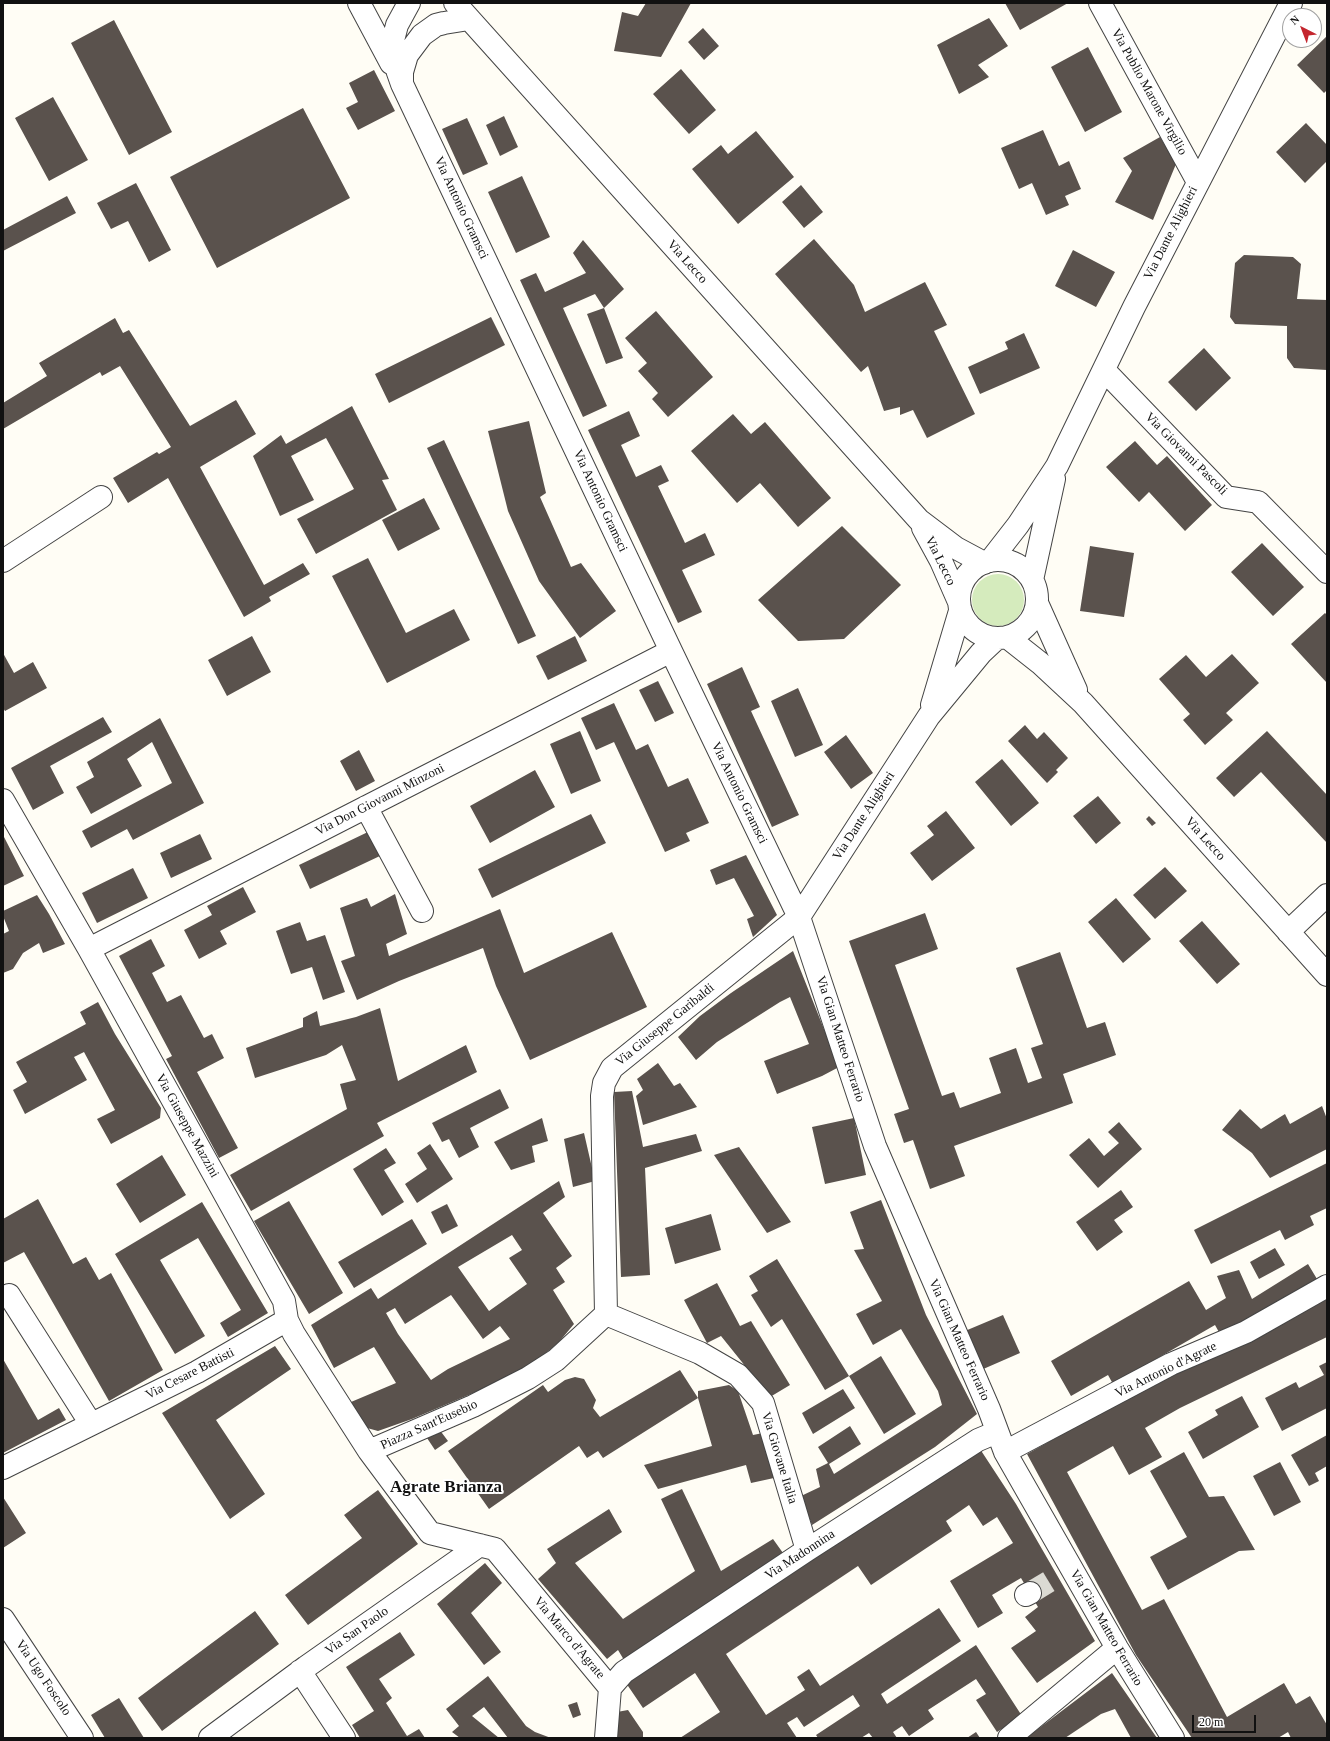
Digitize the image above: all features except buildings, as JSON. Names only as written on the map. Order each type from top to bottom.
[{"type":"street","points":[[359,3],[402,84]]},
{"type":"street","name":"Via Antonio Gramsci","points":[[409,3],[397,25],[392,44],[395,64],[402,84],[799,917]]},
{"type":"street","name":"Via Lecco","points":[[455,3],[919,520],[964,554],[987,562]]},
{"type":"street","name":"Via Publio Marone Virgilio","points":[[1100,3],[1198,182]]},
{"type":"street","name":"Via Dante Alighieri","points":[[987,562],[1018,525],[1057,466],[1198,182],[1291,3]]},
{"type":"street","points":[[402,84],[402,72],[407,55],[422,36],[436,25],[444,22],[469,19]]},
{"type":"street","name":"Via Giovanni Pascoli","points":[[1104,370],[1226,497],[1258,502],[1327,572]]},
{"type":"street","name":"Via Dante Alighieri","points":[[1032,580],[1057,466]]},
{"type":"street","points":[[3,561],[102,497]]},
{"type":"street","name":"Via Lecco","points":[[919,520],[941,561],[959,606]]},
{"type":"street","points":[[998,560],[1011,563],[1024,570],[1032,580],[1036,589],[1036,603],[1031,620],[1025,628],[1002,638],[990,638],[977,632],[967,623],[959,606],[960,590],[965,579],[972,570],[987,562],[998,560]]},
{"type":"street","name":"Via Lecco","points":[[1036,603],[1063,664],[1083,703]]},
{"type":"street","name":"Via Dante Alighieri","points":[[929,716],[959,606]]},
{"type":"street","name":"Via Lecco","points":[[1002,638],[1040,664],[1083,703],[1327,975]]},
{"type":"street","name":"Via Dante Alighieri","points":[[799,917],[929,716],[981,653],[1002,638]]},
{"type":"street","name":"Via Don Giovanni Minzoni","points":[[89,949],[671,651]]},
{"type":"street","name":"Via Giuseppe Mazzini","points":[[3,800],[89,949],[284,1301],[287,1320],[294,1334],[368,1451]]},
{"type":"street","points":[[366,807],[422,911]]},
{"type":"street","points":[[1288,932],[1327,895]]},
{"type":"street","name":"Via Giuseppe Garibaldi","points":[[606,1314],[602,1096],[604,1083],[612,1068],[799,917]]},
{"type":"street","name":"Via Gian Matteo Ferrario","points":[[799,917],[875,1146],[989,1409],[1005,1452],[1065,1572],[1117,1648],[1173,1738]]},
{"type":"street","name":"Via Antonio d'Agrate","points":[[1005,1452],[1172,1364],[1246,1332],[1327,1286]]},
{"type":"street","points":[[9,1296],[90,1424]]},
{"type":"street","name":"Piazza Sant'Eusebio","points":[[487,1547],[430,1533],[368,1451],[473,1406],[528,1378],[556,1360],[606,1314]]},
{"type":"street","name":"Via Giovane Italia","points":[[606,1314],[700,1353],[738,1375],[763,1403],[807,1550]]},
{"type":"street","name":"Via Cesare Battisti","points":[[3,1468],[197,1372],[287,1320]]},
{"type":"street","name":"Via Madonnina","points":[[610,1688],[624,1672],[807,1550],[978,1440],[997,1432]]},
{"type":"street","name":"Via San Paolo","points":[[210,1738],[300,1671],[487,1547]]},
{"type":"street","name":"Via Marco d'Agrate","points":[[487,1547],[610,1688],[606,1738]]},
{"type":"street","name":"Via Ugo Foscolo","points":[[3,1619],[82,1738]]},
{"type":"street","points":[[1009,1738],[1117,1648]]},
{"type":"street","points":[[300,1671],[344,1738]]},
{"type":"green space","points":[[993,574],[1003,574],[1017,581],[1024,595],[1024,605],[1017,619],[1003,626],[993,626],[983,622],[976,615],[972,605],[972,595],[976,585],[983,578]]},
{"type":"tunnel","points":[[1030,1593],[1058,1576]]},
{"type":"district","name":"Agrate Brianza","points":[[446,1488]]}]
